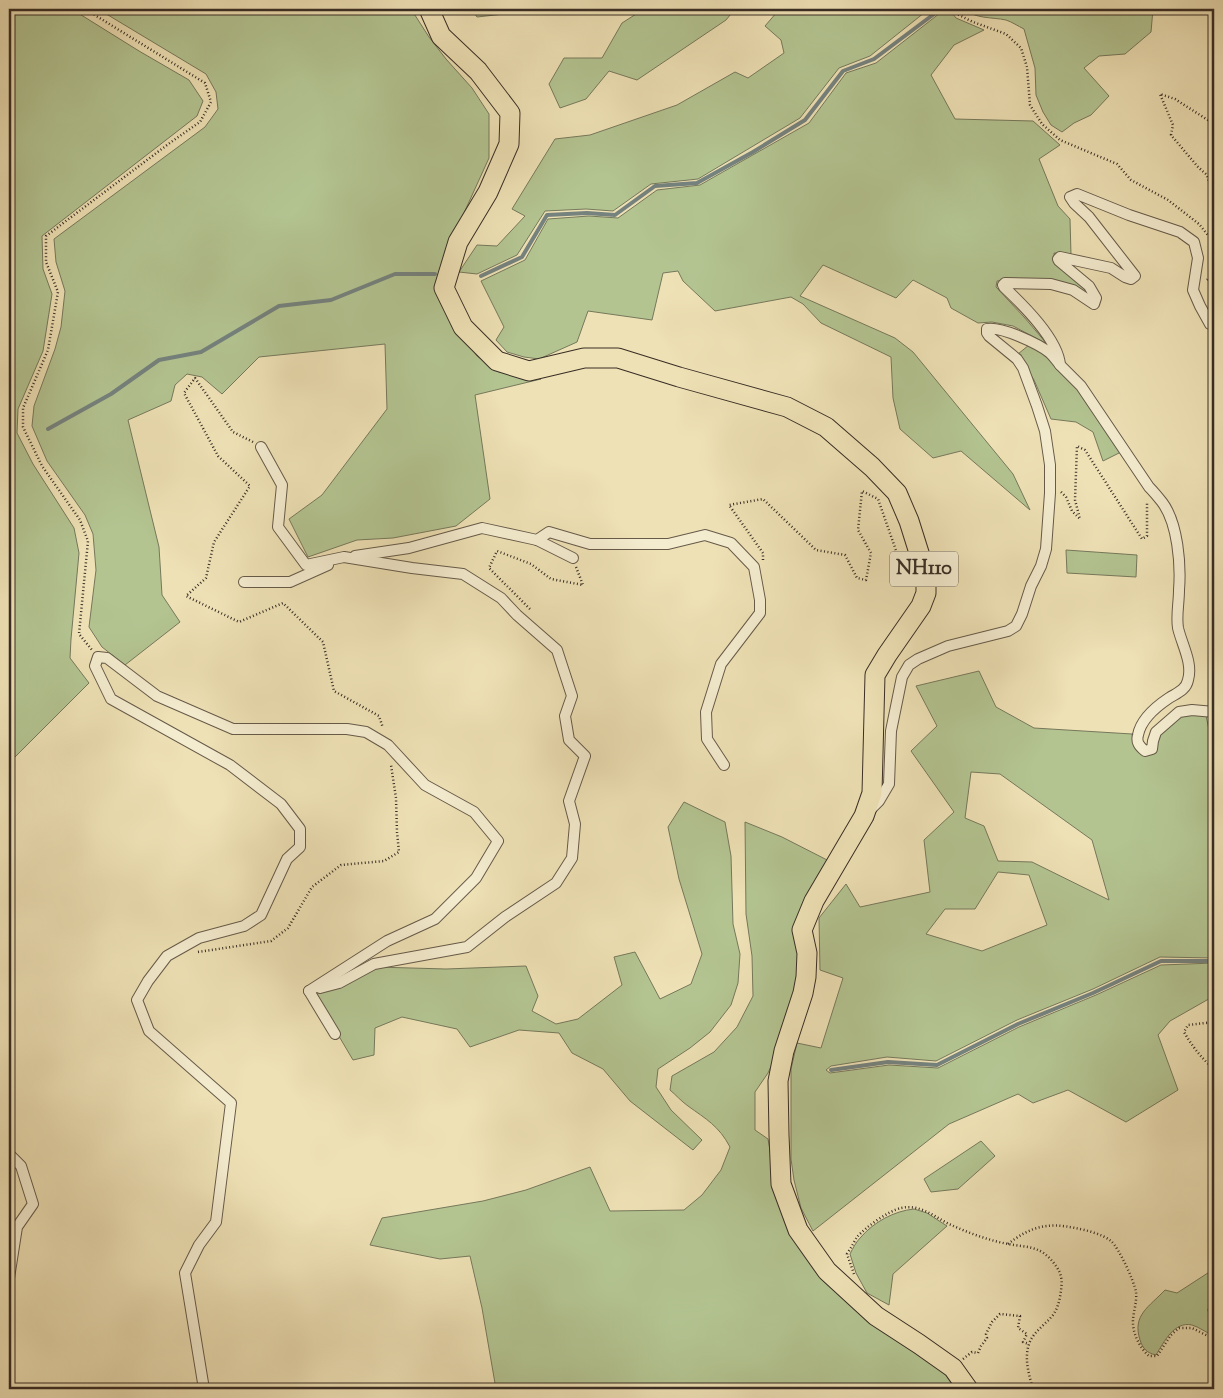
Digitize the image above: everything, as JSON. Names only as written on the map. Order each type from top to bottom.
[{"type":"highway","name":"NH110","points":[[428,9],[442,36],[478,71],[510,113],[508,144],[488,192],[458,242],[444,288],[463,327],[497,362],[529,371],[584,358],[618,358],[697,383],[786,407],[826,427],[872,467],[898,493],[909,521],[926,575],[926,592],[921,606],[875,675],[872,793],[864,816],[814,900],[802,930],[807,953],[806,977],[801,1000],[784,1052],[778,1081],[781,1184],[798,1230],[827,1271],[876,1316],[953,1368],[968,1389]]},
{"type":"street","points":[[1060,365],[1060,355],[1045,332],[1023,305],[1003,285],[1005,283],[1023,285],[1051,284],[1073,290],[1094,304],[1096,298],[1089,286],[1059,261],[1060,257],[1111,268],[1131,279],[1135,276],[1089,217],[1074,203],[1070,197],[1077,194],[1129,215],[1180,232],[1194,242],[1198,258],[1193,290],[1210,324],[1214,326]]},
{"type":"street","points":[[864,816],[879,801],[889,784],[892,731],[902,676],[909,665],[918,658],[948,646],[1008,631],[1016,626],[1031,586],[1041,566],[1046,549],[1050,465],[1044,431],[1023,368],[1017,359],[989,336],[987,329],[990,328],[1005,331],[1049,353],[1081,386],[1149,488],[1163,502],[1170,517],[1174,530],[1179,572],[1178,628],[1189,667],[1188,680],[1178,694],[1152,712],[1141,725],[1137,739],[1139,746],[1144,751],[1152,749],[1156,732],[1178,712],[1192,710],[1214,712]]},
{"type":"street","points":[[261,447],[282,485],[278,527],[306,565],[409,548],[482,528],[537,540],[573,558]]},
{"type":"street","points":[[537,540],[549,532],[590,544],[668,544],[705,535],[731,543],[754,567],[760,600],[760,613],[721,664],[706,712],[707,739],[724,765]]},
{"type":"street","points":[[244,582],[290,582],[344,558],[463,574],[501,598],[518,616],[558,650],[572,696],[565,716],[569,740],[584,756],[570,802],[575,824],[572,858],[556,882],[505,917],[467,947],[374,964],[339,983],[309,991]]},
{"type":"street","points":[[204,1389],[184,1273],[199,1245],[216,1222],[231,1102],[149,1031],[137,1000],[148,981],[167,956],[199,938],[244,926],[261,915],[287,859],[300,848],[300,829],[281,804],[230,765],[111,699],[95,666],[98,657],[107,658],[157,696],[233,729],[347,729],[366,732],[388,746],[426,785],[474,812],[498,841],[476,878],[435,919],[387,941],[309,991]]},
{"type":"street","points":[[309,991],[336,1034]]},
{"type":"street","points":[[9,1154],[21,1166],[33,1204],[17,1227],[9,1278]]},
{"type":"path","points":[[85,9],[205,83],[211,102],[200,122],[46,236],[46,262],[58,292],[48,350],[23,408],[23,427],[42,466],[80,520],[88,541],[79,634],[98,657]]},
{"type":"path","points":[[954,9],[966,19],[1006,34],[1021,48],[1027,67],[1030,105],[1042,124],[1060,140],[1116,164],[1131,180],[1168,200],[1198,224],[1211,239],[1213,251],[1210,258]]},
{"type":"path","points":[[1214,124],[1175,99],[1160,94],[1174,125],[1171,135],[1207,175],[1210,186],[1214,190]]},
{"type":"path","points":[[1204,275],[1202,284],[1214,272]]},
{"type":"path","points":[[192,953],[271,940],[288,928],[312,887],[341,865],[384,861],[399,852],[396,798],[388,746],[379,716],[334,691],[323,642],[283,603],[239,622],[186,596],[206,578],[214,542],[250,486],[218,456],[184,393],[195,378],[233,432],[261,447]]},
{"type":"path","points":[[1050,487],[1066,496],[1072,510],[1080,519],[1075,500],[1077,446],[1085,450],[1142,539],[1147,536],[1149,488]]},
{"type":"path","points":[[763,563],[763,553],[729,505],[763,499],[816,550],[845,555],[857,578],[866,580],[871,553],[858,530],[862,491],[878,499],[900,559],[926,575]]},
{"type":"path","points":[[534,614],[490,568],[497,551],[531,564],[550,579],[583,585],[573,558]]},
{"type":"path","points":[[1214,1022],[1188,1025],[1184,1032],[1206,1063],[1214,1069]]},
{"type":"path","points":[[856,1279],[847,1254],[858,1236],[884,1216],[900,1208],[912,1206],[974,1234],[1038,1250],[1043,1253],[1059,1271],[1061,1288],[1058,1307],[1034,1334],[1029,1344],[1028,1370],[1033,1389]]},
{"type":"path","points":[[1008,1244],[1030,1230],[1059,1225],[1076,1228],[1106,1238],[1112,1242],[1116,1249],[1131,1278],[1136,1293],[1133,1320],[1141,1349],[1149,1356],[1157,1356],[1171,1335],[1179,1328],[1192,1328],[1214,1339]]},
{"type":"path","points":[[953,1368],[972,1352],[978,1353],[987,1338],[986,1334],[992,1322],[1000,1314],[1020,1316],[1018,1328],[1027,1334],[1023,1342],[1029,1344]]},
{"type":"green space","points":[[9,9],[73,9],[189,80],[203,101],[197,116],[42,236],[43,269],[52,294],[43,351],[18,409],[17,433],[33,464],[74,528],[79,553],[70,658],[89,683],[9,763]]},
{"type":"green space","points":[[98,9],[411,9],[429,37],[472,88],[489,114],[489,158],[448,248],[454,322],[477,356],[499,372],[541,379],[475,395],[490,499],[456,526],[393,538],[357,540],[308,557],[289,519],[322,495],[387,409],[385,344],[259,357],[222,394],[202,377],[187,374],[175,385],[171,401],[128,420],[159,547],[162,595],[180,622],[125,665],[102,647],[89,627],[96,570],[93,534],[85,515],[47,461],[32,426],[34,406],[61,327],[65,291],[56,262],[54,239],[205,127],[218,109],[216,92],[206,74]]},
{"type":"green space","points":[[471,9],[549,9],[477,17]]},
{"type":"green space","points":[[644,9],[735,9],[726,20],[637,80],[609,71],[586,99],[560,108],[549,84],[564,58],[602,58],[622,23]]},
{"type":"green space","points":[[775,9],[929,9],[870,56],[839,68],[800,118],[698,179],[651,184],[613,211],[586,209],[545,211],[517,255],[477,274],[459,272],[477,245],[497,246],[525,216],[512,209],[555,139],[590,135],[677,105],[735,72],[748,78],[784,53],[781,40],[765,26],[777,12]]},
{"type":"green space","points":[[949,9],[956,18],[984,30],[954,45],[931,75],[955,119],[1033,121],[1060,145],[1039,159],[1058,206],[1070,219],[1071,255],[1054,253],[1055,263],[1085,287],[1091,299],[1051,279],[997,281],[996,287],[1047,344],[1013,326],[992,322],[978,323],[951,308],[947,298],[913,280],[896,298],[823,265],[800,296],[895,338],[913,352],[1013,474],[1030,510],[961,451],[933,458],[900,429],[893,398],[891,357],[821,323],[803,304],[791,297],[715,311],[683,281],[678,271],[663,273],[652,320],[588,311],[577,342],[539,359],[507,352],[496,340],[504,327],[481,281],[525,260],[548,219],[589,216],[618,218],[657,190],[700,185],[809,123],[846,73],[876,63],[940,13]]},
{"type":"green space","points":[[964,9],[1153,9],[1151,32],[1125,54],[1099,56],[1084,68],[1109,96],[1091,115],[1074,123],[1062,132],[1051,125],[1036,95],[1035,68],[1024,29],[1006,20],[973,15]]},
{"type":"green space","points":[[1029,345],[1048,356],[1080,389],[1121,452],[1103,461],[1093,432],[1076,422],[1051,419],[1034,380],[1018,354]]},
{"type":"green space","points":[[1066,550],[1137,555],[1136,577],[1067,573]]},
{"type":"green space","points":[[979,671],[996,707],[1034,728],[1132,734],[1135,747],[1143,753],[1158,733],[1178,716],[1189,713],[1206,716],[1214,746],[1214,958],[1160,957],[1093,989],[1017,1020],[936,1061],[887,1057],[831,1066],[826,1070],[830,1073],[889,1065],[938,1068],[1019,1027],[1161,965],[1214,963],[1214,996],[1170,1021],[1158,1035],[1178,1090],[1126,1122],[1068,1090],[1033,1103],[1018,1094],[949,1124],[813,1231],[801,1208],[791,1159],[791,1069],[797,1043],[821,1048],[843,978],[820,970],[819,918],[846,884],[860,907],[930,892],[924,840],[954,812],[911,751],[937,726],[916,686]],"holes":[[[971,772],[1000,774],[1092,840],[1109,900],[1032,862],[998,861],[984,826],[965,818]],[[998,872],[1029,875],[1047,925],[982,951],[926,934],[945,909],[975,909]]]},
{"type":"green space","points":[[684,802],[725,822],[731,856],[733,924],[740,954],[738,983],[731,1005],[710,1032],[658,1069],[656,1087],[671,1110],[702,1140],[693,1150],[630,1101],[603,1069],[572,1053],[559,1033],[519,1030],[470,1047],[457,1029],[402,1017],[375,1028],[374,1055],[353,1060],[314,994],[342,986],[376,967],[446,969],[526,966],[538,996],[532,1011],[556,1024],[578,1019],[622,985],[614,957],[635,952],[660,999],[691,984],[702,954],[679,879],[668,827]]},
{"type":"green space","points":[[745,822],[782,837],[831,862],[803,957],[793,1018],[768,1073],[755,1092],[755,1130],[768,1139],[776,1185],[794,1232],[943,1371],[955,1389],[496,1389],[482,1308],[470,1256],[440,1259],[370,1245],[382,1218],[483,1201],[526,1190],[590,1167],[610,1211],[684,1210],[702,1195],[721,1170],[730,1147],[717,1128],[670,1090],[672,1076],[714,1052],[737,1027],[753,996],[752,956],[746,914]]},
{"type":"green space","points":[[981,1141],[995,1156],[958,1189],[931,1192],[924,1179]]},
{"type":"green space","points":[[914,1209],[927,1213],[947,1226],[893,1274],[889,1305],[867,1293],[856,1273],[850,1254],[859,1239],[878,1222],[899,1212]]},
{"type":"green space","points":[[1214,1269],[1214,1336],[1192,1325],[1180,1326],[1170,1334],[1156,1355],[1146,1350],[1140,1340],[1138,1324],[1148,1307],[1165,1290],[1177,1293]]},
{"type":"waterway","points":[[481,276],[522,257],[547,215],[587,213],[615,215],[655,186],[697,183],[753,152],[805,120],[843,71],[874,59],[938,11]]},
{"type":"waterway","points":[[48,429],[111,394],[159,360],[201,352],[279,306],[331,300],[395,274],[435,274]]},
{"type":"waterway","points":[[831,1070],[888,1062],[937,1065],[1018,1024],[1093,993],[1161,961],[1214,961]]},
{"type":"waterway","points":[[1209,1310],[1214,1306]]}]
